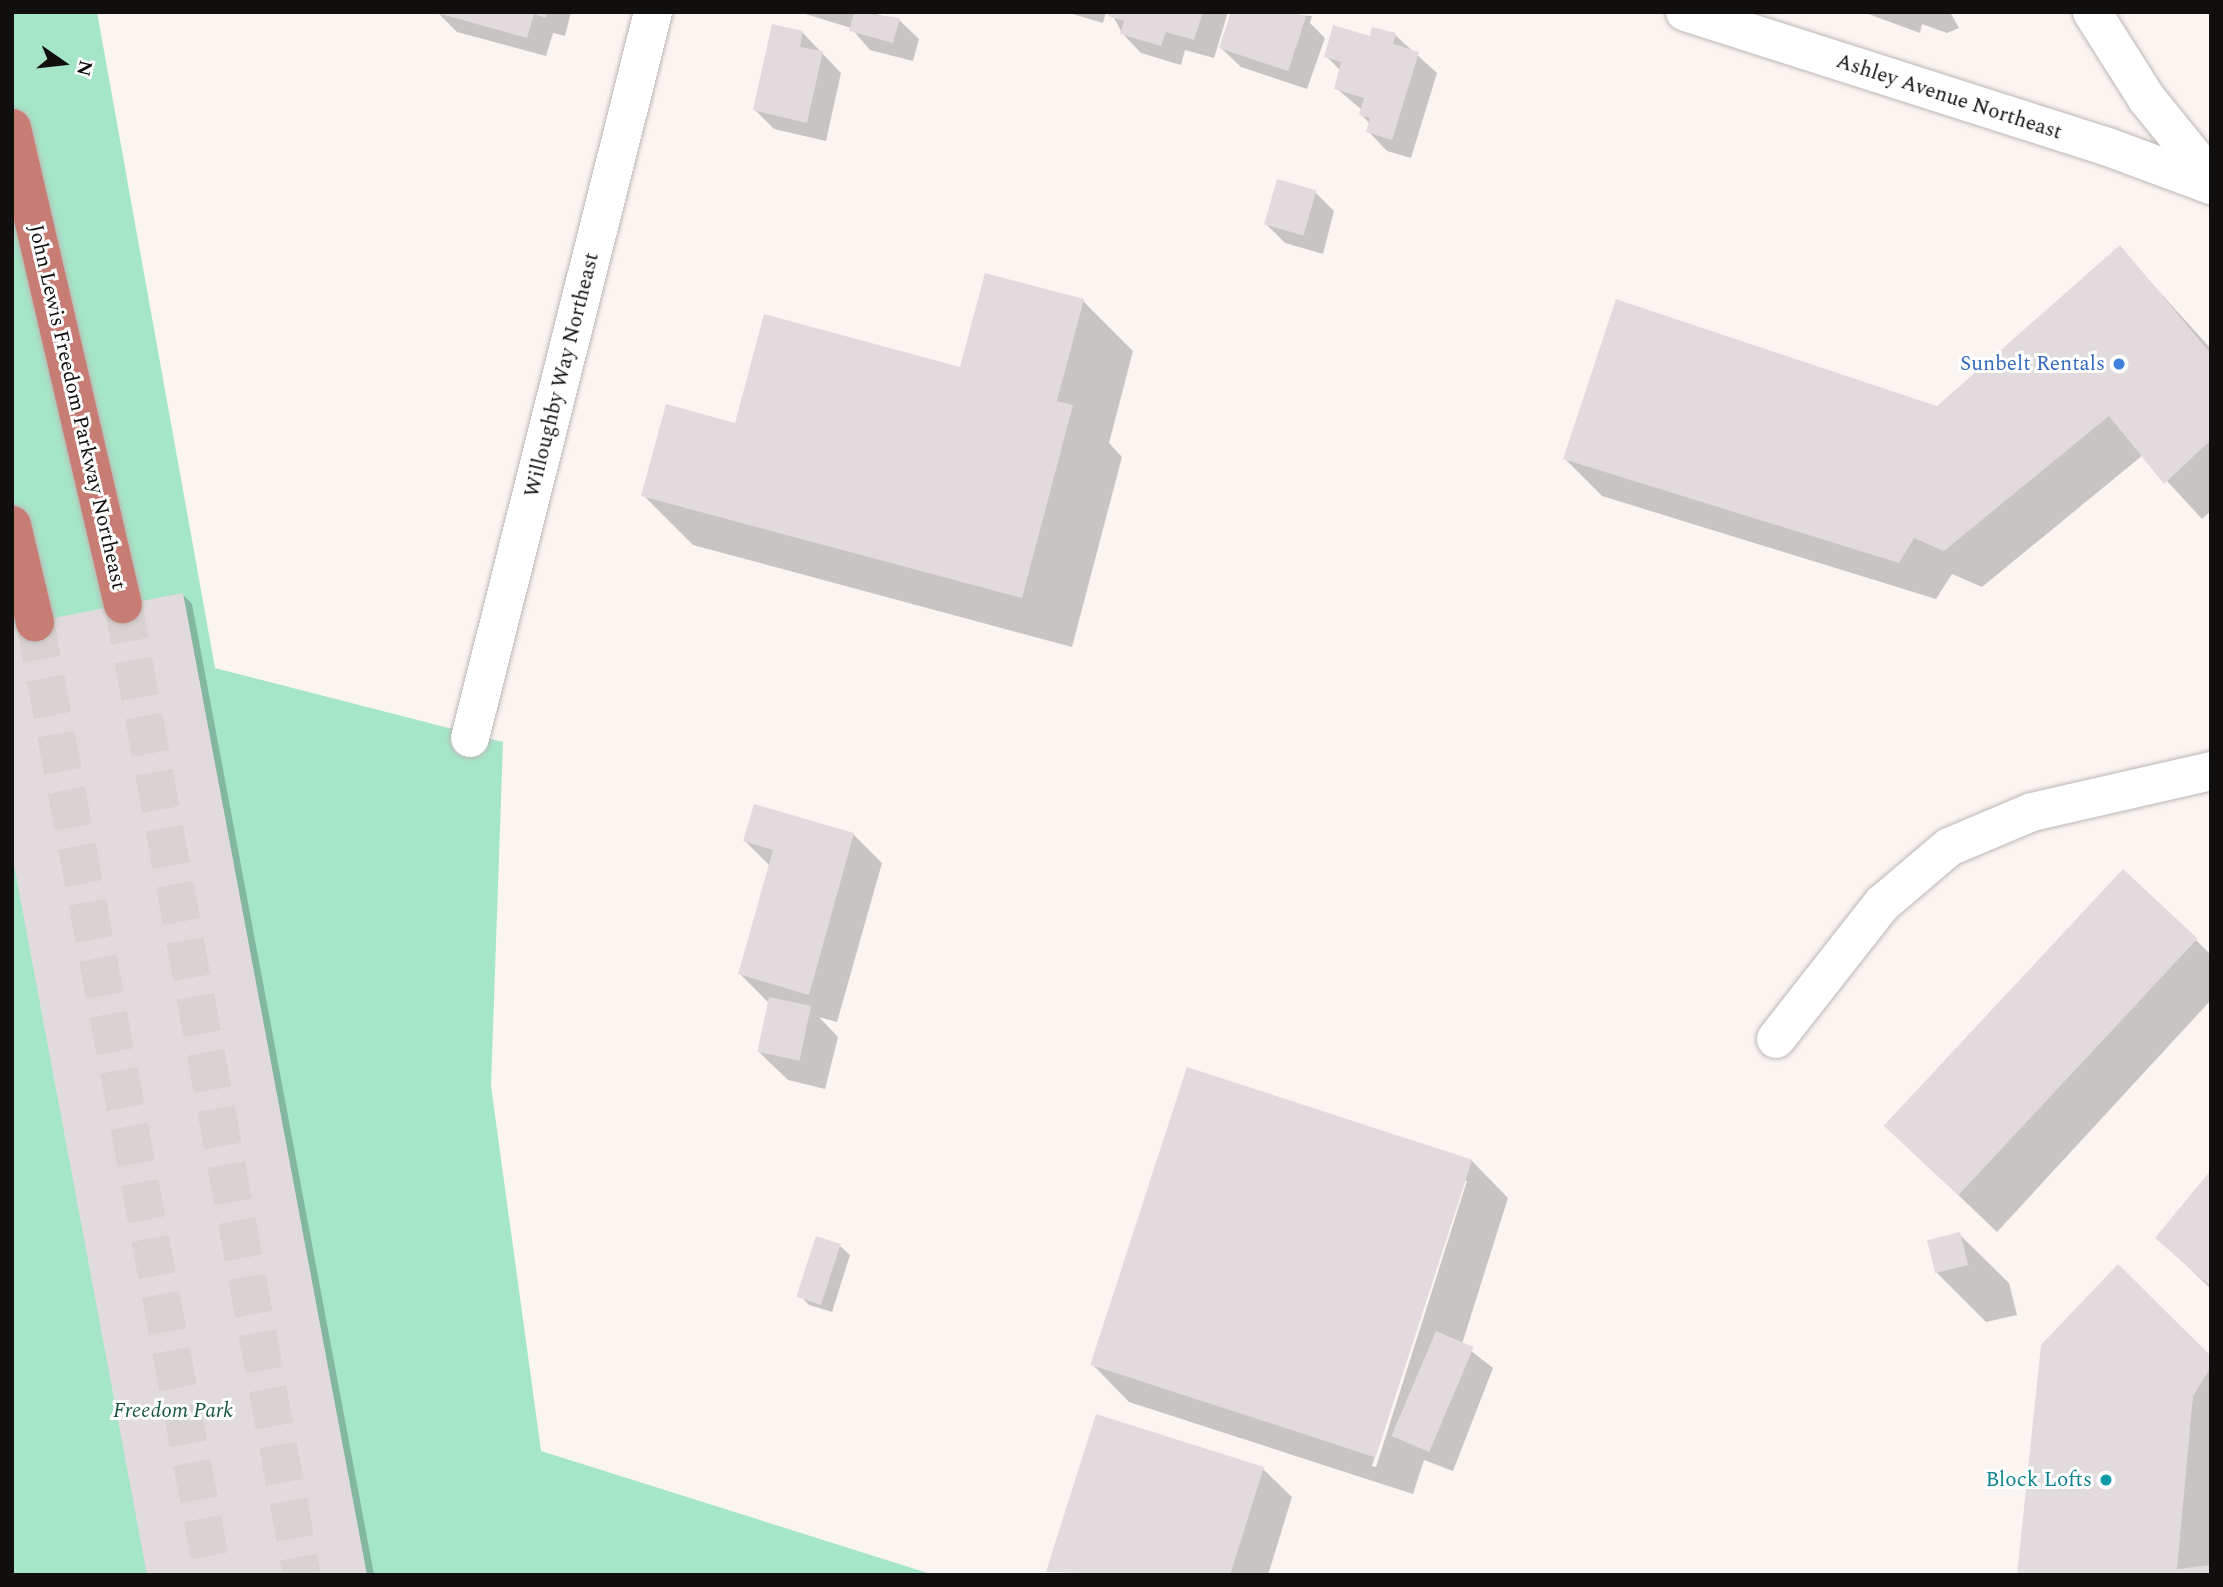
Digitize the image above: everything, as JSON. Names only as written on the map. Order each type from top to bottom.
[{"type":"highway","name":"John Lewis Freedom Parkway Northeast","points":[[12,128],[123,604]]},
{"type":"highway","points":[[12,526],[35,622]]},
{"type":"street","name":"Willoughby Way Northeast","points":[[470,738],[653,12]]},
{"type":"street","name":"Ashley Avenue Northeast","points":[[1685,12],[2108,147],[2211,185]]},
{"type":"street","points":[[2092,12],[2147,99],[2211,178]]},
{"type":"street","points":[[1776,1038],[1882,904],[1949,847],[2032,812],[2211,771]]},
{"type":"green space","name":"Freedom Park","points":[[12,12],[97,12],[215,668],[503,742],[491,1086],[541,1451],[934,1575],[12,1575]]},
{"type":"building","points":[[434,12],[547,12],[546,18],[534,14],[527,38]]},
{"type":"building","points":[[854,12],[900,18],[893,43],[849,31]]},
{"type":"building","points":[[1109,12],[1203,12],[1194,40],[1166,32],[1161,46],[1120,34],[1124,21],[1108,16]]},
{"type":"building","points":[[1231,12],[1293,12],[1306,17],[1288,71],[1219,48]]},
{"type":"building","points":[[772,24],[803,31],[800,47],[823,51],[807,123],[753,110]]},
{"type":"building","points":[[1333,25],[1370,36],[1372,27],[1396,33],[1393,44],[1419,52],[1392,140],[1366,132],[1370,118],[1359,115],[1364,98],[1334,89],[1341,62],[1324,57]]},
{"type":"building","points":[[1277,179],[1316,190],[1303,235],[1264,224]]},
{"type":"building","points":[[2120,245],[2211,354],[2211,440],[2164,484],[2109,416],[1944,551],[1914,538],[1899,563],[1563,459],[1616,299],[1937,406]]},
{"type":"building","points":[[985,273],[1084,299],[1057,401],[1073,405],[1022,598],[641,496],[666,404],[735,423],[764,314],[960,367]]},
{"type":"building","points":[[183,593],[367,1575],[147,1575],[12,854],[12,626]]},
{"type":"building","points":[[754,804],[854,833],[809,995],[738,974],[773,850],[743,841]]},
{"type":"building","points":[[2123,869],[2198,939],[1958,1195],[1884,1126]]},
{"type":"building","points":[[769,997],[811,1006],[799,1061],[757,1052]]},
{"type":"building","points":[[1187,1067],[1472,1160],[1376,1457],[1090,1365]]},
{"type":"building","points":[[2211,1170],[2211,1287],[2155,1238]]},
{"type":"building","points":[[1960,1232],[1968,1265],[1935,1273],[1927,1240]]},
{"type":"building","points":[[816,1236],[841,1244],[821,1305],[796,1297]]},
{"type":"building","name":"Block Lofts","points":[[2118,1264],[2211,1356],[2211,1367],[2193,1396],[2177,1569],[2211,1565],[2211,1575],[2017,1575],[2041,1345]]},
{"type":"building","points":[[1436,1331],[1474,1347],[1429,1452],[1391,1436]]},
{"type":"building","points":[[1096,1414],[1264,1467],[1230,1575],[1046,1572]]},
{"type":"tunnel","points":[[123,604],[302,1575]]},
{"type":"tunnel","points":[[35,622],[213,1575]]},
{"type":"place","name":"Sunbelt Rentals","points":[[2119,364]]},
{"type":"place","name":"Block Lofts","points":[[2106,1480]]}]
